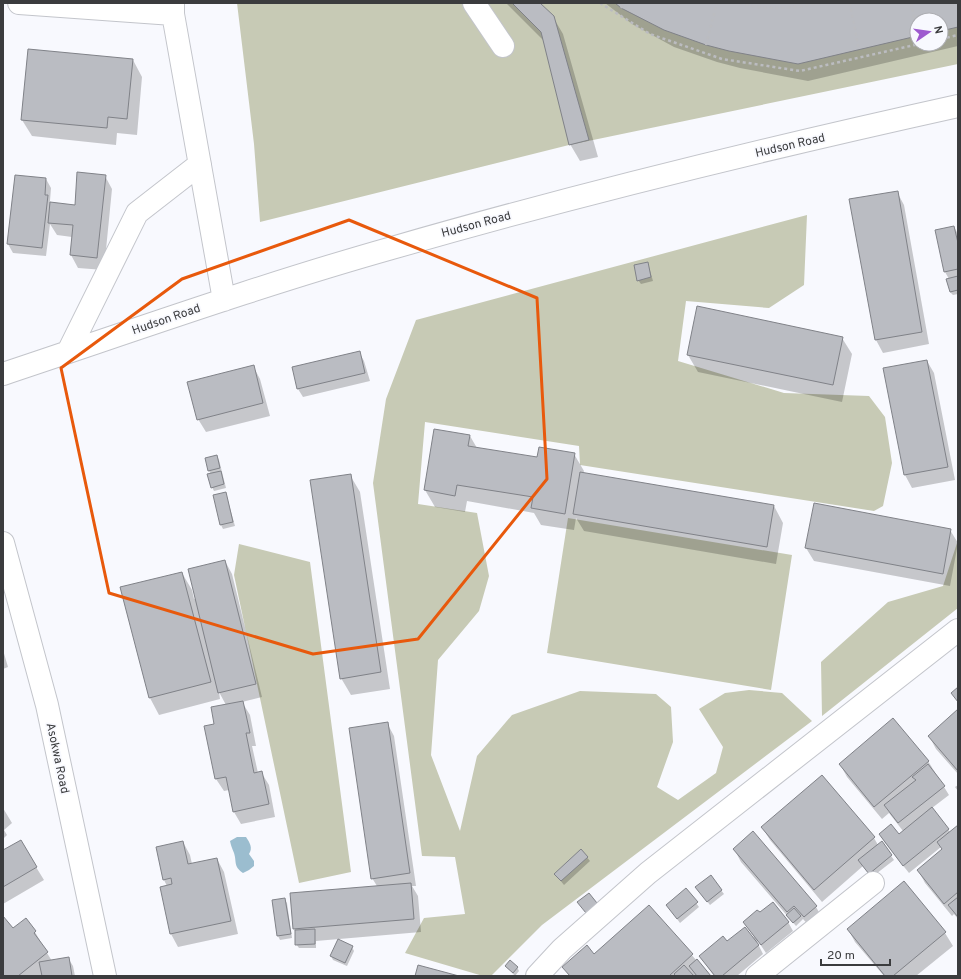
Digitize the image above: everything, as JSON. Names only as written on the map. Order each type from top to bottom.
[{"type":"street","points":[[19,3],[173,9],[224,300]]},
{"type":"street","points":[[474,3],[504,46]]},
{"type":"street","name":"Hudson Road","points":[[3,374],[224,300],[390,248],[592,192],[958,106]]},
{"type":"street","points":[[68,352],[137,213],[200,164]]},
{"type":"street","name":"Asokwa Road","points":[[3,543],[47,705],[105,976]]},
{"type":"street","points":[[536,976],[562,950],[648,873],[958,630]]},
{"type":"street","points":[[757,976],[873,883]]},
{"type":"path","points":[[600,3],[650,34],[722,59],[800,71],[909,46]]},
{"type":"path","points":[[621,8],[624,3]]},
{"type":"path","points":[[706,45],[717,3]]},
{"type":"path","points":[[740,3],[750,6],[783,9],[821,3]]},
{"type":"path","points":[[850,3],[859,50]]},
{"type":"highlighted area","points":[[349,220],[537,298],[547,479],[418,639],[313,654],[109,593],[61,368],[182,279]]},
{"type":"green space","points":[[237,3],[958,3],[958,64],[569,145],[260,222],[254,144]]},
{"type":"green space","points":[[807,215],[804,285],[769,308],[686,301],[678,361],[784,393],[869,396],[885,417],[892,463],[883,506],[874,511],[580,465],[579,446],[425,422],[418,504],[477,513],[489,576],[479,611],[438,660],[431,755],[460,831],[477,756],[512,715],[580,691],[656,694],[671,707],[673,742],[657,787],[678,800],[716,773],[723,747],[699,709],[725,693],[749,690],[782,693],[812,721],[542,925],[491,976],[483,976],[405,953],[424,918],[465,914],[455,857],[422,856],[373,483],[386,399],[416,320]]},
{"type":"green space","points":[[568,518],[792,555],[771,690],[547,653]]},
{"type":"green space","points":[[958,540],[958,608],[822,716],[821,662],[888,602],[943,586]]},
{"type":"green space","points":[[239,544],[310,562],[351,872],[299,883],[234,575]]},
{"type":"water","points":[[237,837],[246,837],[249,841],[251,850],[249,854],[254,861],[254,866],[243,873],[237,866],[230,841]]},
{"type":"building","points":[[512,3],[540,3],[554,16],[589,140],[569,145],[541,32]]},
{"type":"building","points":[[615,3],[958,3],[958,27],[949,29],[949,12],[909,12],[909,38],[798,64],[729,51],[706,45],[664,30],[621,8]]},
{"type":"building","points":[[28,49],[133,59],[127,119],[108,117],[107,128],[21,120]]},
{"type":"building","points":[[77,172],[106,175],[97,258],[70,255],[73,225],[48,223],[50,202],[75,205]]},
{"type":"building","points":[[15,175],[46,178],[45,195],[48,195],[42,248],[7,244]]},
{"type":"building","points":[[898,191],[922,332],[875,340],[849,199]]},
{"type":"building","points":[[954,226],[958,243],[958,269],[944,272],[935,230]]},
{"type":"building","points":[[648,262],[651,277],[637,281],[634,265]]},
{"type":"building","points":[[958,276],[958,290],[950,292],[946,279]]},
{"type":"building","points":[[697,306],[843,337],[833,385],[687,355]]},
{"type":"building","points":[[360,351],[365,373],[297,389],[292,367]]},
{"type":"building","points":[[927,360],[948,467],[904,475],[883,368]]},
{"type":"building","points":[[254,365],[263,403],[197,420],[187,382]]},
{"type":"building","points":[[434,429],[470,435],[468,446],[537,457],[539,447],[575,453],[565,514],[531,508],[533,497],[457,485],[455,496],[424,490]]},
{"type":"building","points":[[217,455],[220,468],[208,471],[205,458]]},
{"type":"building","points":[[221,471],[224,484],[211,488],[207,474]]},
{"type":"building","points":[[580,472],[774,505],[767,547],[573,514]]},
{"type":"building","points":[[351,474],[381,672],[340,679],[310,480]]},
{"type":"building","points":[[226,492],[233,522],[220,525],[213,495]]},
{"type":"building","points":[[814,503],[951,529],[943,574],[805,548]]},
{"type":"building","points":[[225,560],[256,684],[218,693],[188,569]]},
{"type":"building","points":[[182,572],[211,682],[149,698],[120,587]]},
{"type":"building","points":[[958,687],[958,702],[951,693]]},
{"type":"building","points":[[243,701],[250,733],[246,733],[254,773],[262,771],[269,804],[233,812],[226,777],[215,779],[204,726],[214,724],[211,707]]},
{"type":"building","points":[[958,709],[958,771],[928,736]]},
{"type":"building","points":[[893,718],[929,761],[874,807],[839,764]]},
{"type":"building","points":[[388,722],[410,873],[371,879],[349,728]]},
{"type":"building","points":[[928,764],[945,786],[898,823],[884,805],[916,780],[912,777]]},
{"type":"building","points":[[822,775],[875,837],[814,890],[761,827]]},
{"type":"building","points":[[932,807],[949,829],[903,866],[879,834],[891,824],[899,834]]},
{"type":"building","points":[[958,825],[958,892],[944,904],[917,870],[942,849],[937,842]]},
{"type":"building","points":[[753,831],[817,906],[804,917],[794,906],[787,912],[733,849]]},
{"type":"building","points":[[21,840],[37,867],[3,887],[3,850]]},
{"type":"building","points":[[183,841],[188,864],[217,858],[231,921],[170,934],[160,887],[172,884],[171,878],[163,880],[156,847]]},
{"type":"building","points":[[882,841],[892,855],[869,874],[858,860]]},
{"type":"building","points":[[581,849],[588,857],[561,881],[554,874]]},
{"type":"building","points":[[711,875],[722,890],[707,902],[695,887]]},
{"type":"building","points":[[904,881],[946,932],[893,976],[885,976],[847,929]]},
{"type":"building","points":[[411,883],[414,919],[293,929],[290,893]]},
{"type":"building","points":[[686,888],[698,902],[677,919],[666,905]]},
{"type":"building","points":[[589,893],[597,903],[586,913],[577,902]]},
{"type":"building","points":[[958,897],[958,917],[948,905]]},
{"type":"building","points":[[285,898],[291,934],[277,936],[272,900]]},
{"type":"building","points":[[773,902],[789,922],[761,945],[743,922],[757,910],[760,912]]},
{"type":"building","points":[[649,905],[693,954],[669,976],[570,976],[562,967],[587,945],[594,954]]},
{"type":"building","points":[[794,908],[801,916],[793,923],[786,915]]},
{"type":"building","points":[[3,916],[13,928],[26,918],[36,931],[34,933],[48,952],[18,976],[3,976]]},
{"type":"building","points":[[745,927],[759,945],[722,976],[715,976],[699,956],[723,936],[727,941]]},
{"type":"building","points":[[315,929],[315,944],[295,945],[295,930]]},
{"type":"building","points":[[338,939],[353,946],[345,963],[330,956]]},
{"type":"building","points":[[69,957],[72,976],[42,976],[39,962]]},
{"type":"building","points":[[697,959],[711,976],[697,976],[689,966]]},
{"type":"building","points":[[510,960],[518,967],[513,973],[505,966]]},
{"type":"building","points":[[418,965],[459,976],[415,976]]},
{"type":"building","points":[[684,965],[694,976],[676,976],[674,974]]}]
